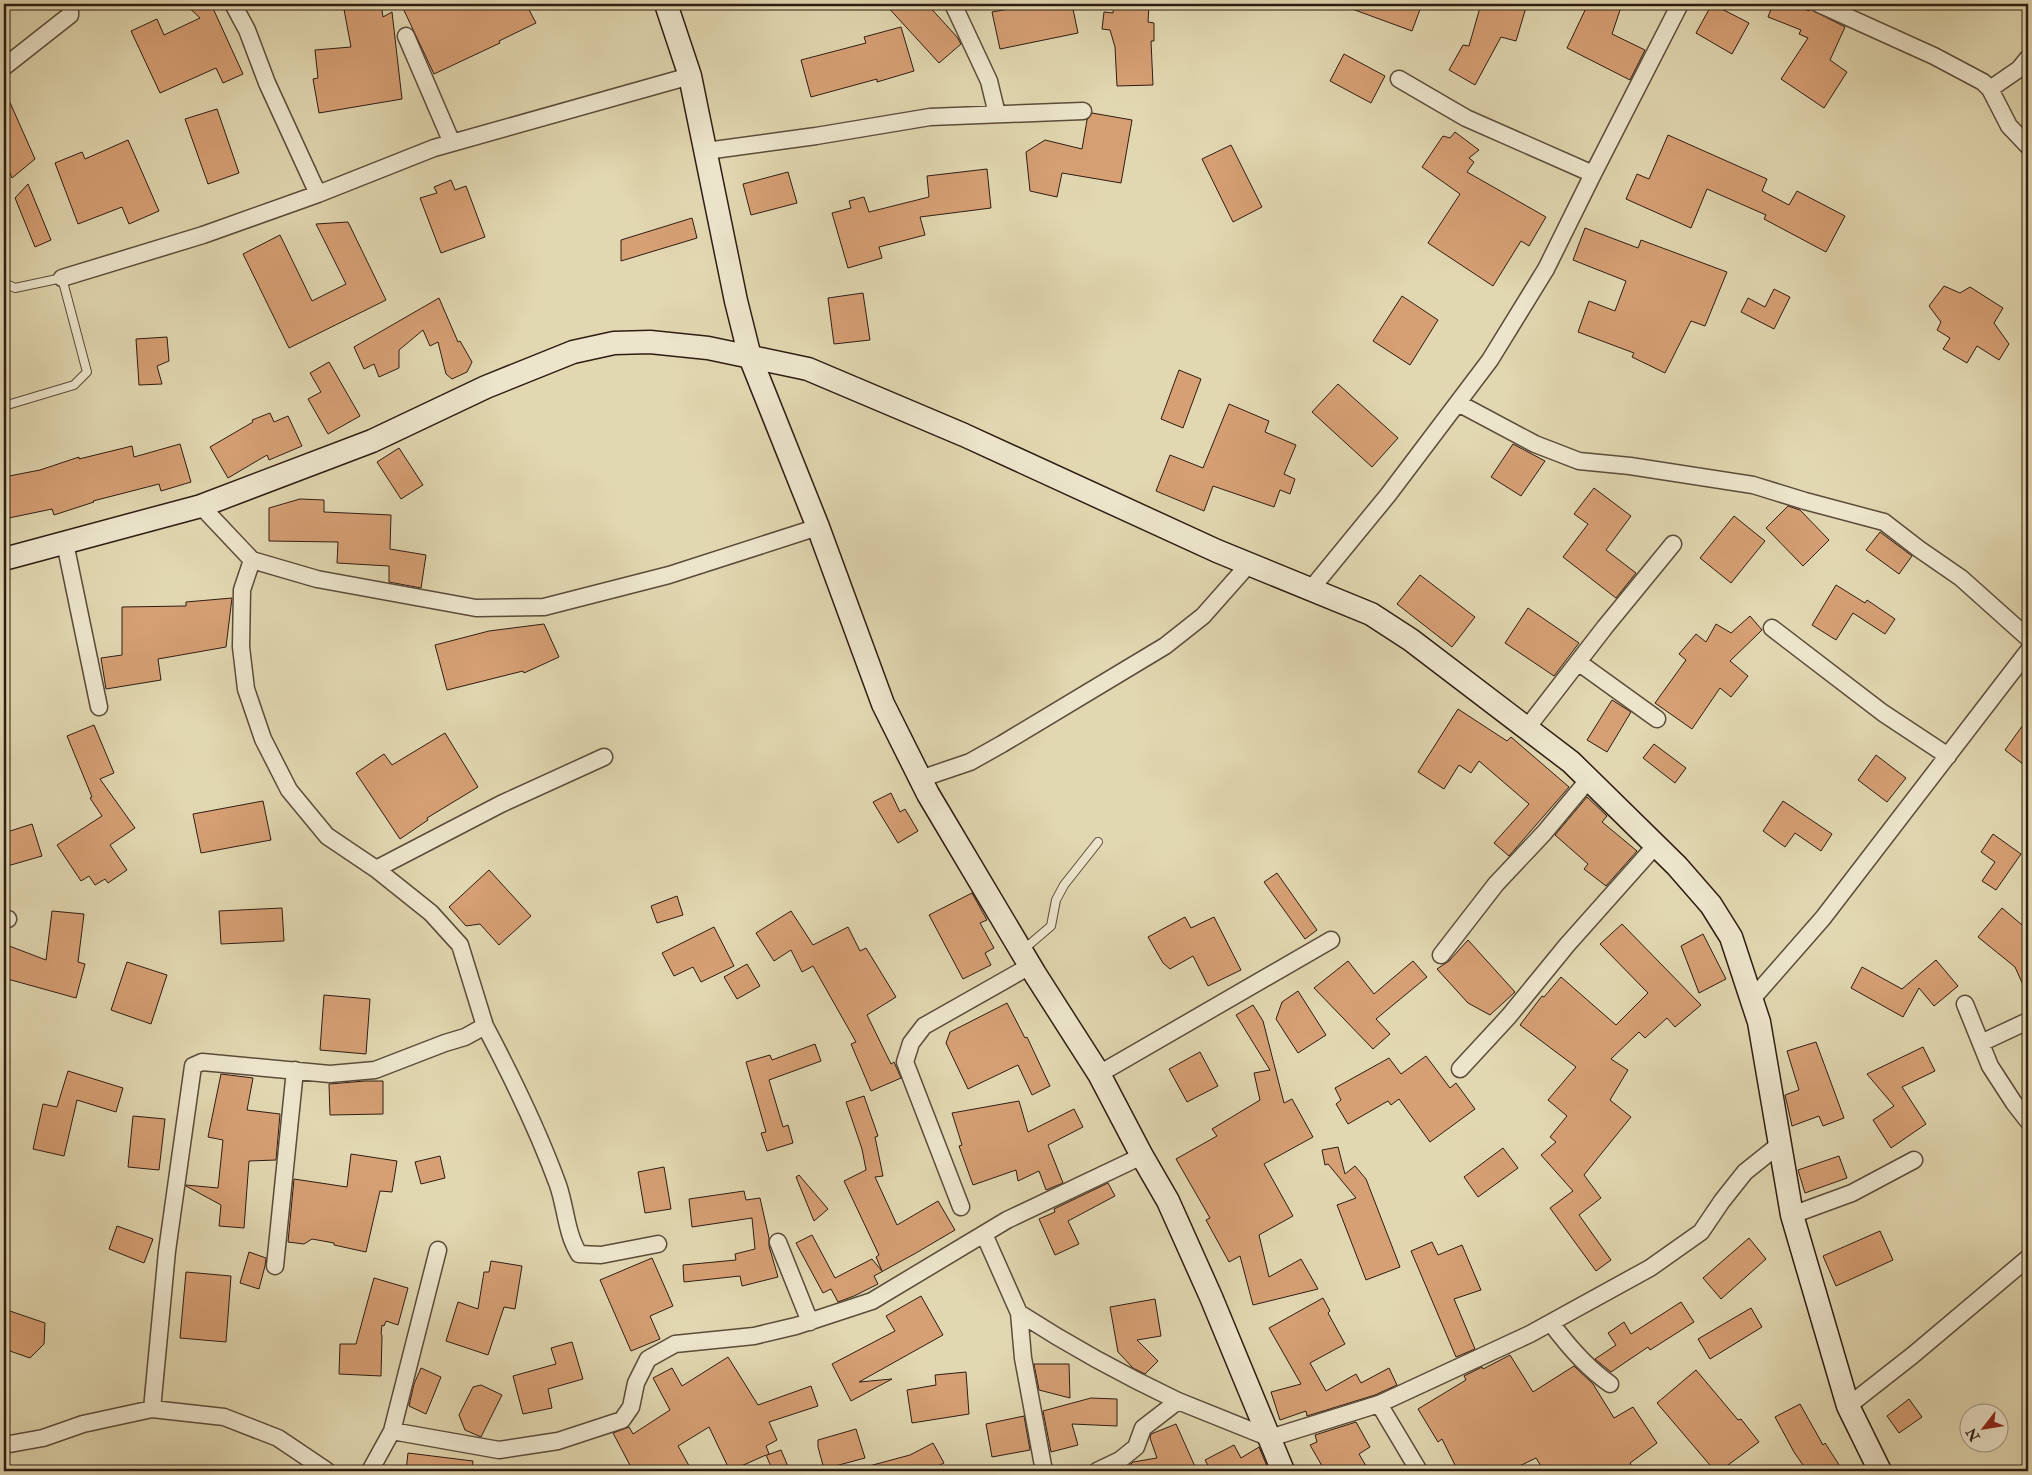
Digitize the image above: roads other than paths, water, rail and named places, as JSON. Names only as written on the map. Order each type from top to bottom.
[{"type":"street","points":[[4,67],[70,15],[70,4]]},
{"type":"street","points":[[233,4],[247,30],[267,83],[318,194]]},
{"type":"street","points":[[666,4],[690,76],[736,301],[750,357],[818,527],[882,704],[920,779],[1026,958],[1099,1074],[1142,1156],[1168,1200],[1212,1297],[1283,1471]]},
{"type":"street","points":[[953,4],[989,81],[997,114]]},
{"type":"street","points":[[1311,589],[1388,496],[1490,360],[1546,269],[1680,4]]},
{"type":"street","points":[[1819,4],[1934,56],[1983,82],[1990,89],[2009,126],[2028,146]]},
{"type":"street","points":[[406,36],[452,143]]},
{"type":"street","points":[[1990,89],[2019,69],[2028,58]]},
{"type":"street","points":[[62,278],[203,235],[318,194],[434,148],[690,76]]},
{"type":"street","points":[[1399,79],[1466,118],[1593,174]]},
{"type":"street","points":[[706,151],[816,136],[930,117],[1083,111]]},
{"type":"street","points":[[4,559],[201,506],[372,441],[486,387],[573,352],[614,343],[650,342],[708,348],[808,369],[964,435],[1249,564],[1371,614],[1411,640],[1571,762],[1677,866],[1716,913],[1731,937],[1759,1022],[1792,1215],[1848,1406],[1880,1471]]},
{"type":"street","points":[[1458,403],[1535,444],[1579,460],[1753,485],[1884,522],[1919,550],[1960,578],[2028,638]]},
{"type":"street","points":[[201,506],[252,560],[317,579],[476,608],[544,607],[669,575],[818,527]]},
{"type":"street","points":[[65,543],[99,708]]},
{"type":"street","points":[[1527,728],[1673,544]]},
{"type":"street","points":[[252,560],[242,590],[241,647],[246,689],[263,739],[289,790],[326,836],[376,869],[431,913],[460,945],[485,1026],[510,1072],[558,1186],[572,1242],[579,1254],[601,1255],[658,1244]]},
{"type":"street","points":[[920,779],[970,762],[1165,646],[1202,616],[1249,564]]},
{"type":"street","points":[[1772,628],[1882,712],[1948,756]]},
{"type":"street","points":[[1752,999],[1823,918],[2028,651]]},
{"type":"street","points":[[1578,662],[1657,719]]},
{"type":"street","points":[[376,869],[502,804],[604,758]]},
{"type":"street","points":[[1441,955],[1496,884],[1544,833],[1588,779]]},
{"type":"street","points":[[1460,1069],[1509,1016],[1567,945],[1656,845]]},
{"type":"street","points":[[1099,1074],[1331,940]]},
{"type":"street","points":[[961,1206],[905,1062],[911,1043],[924,1026],[1026,958]]},
{"type":"street","points":[[1966,1004],[1990,1066],[2028,1121]]},
{"type":"street","points":[[1981,1043],[2028,1021]]},
{"type":"street","points":[[152,1409],[167,1251],[193,1066],[202,1062],[330,1074],[375,1070],[465,1037],[485,1026]]},
{"type":"street","points":[[275,1266],[295,1070]]},
{"type":"street","points":[[1019,1313],[1128,1378],[1178,1401],[1270,1438],[1379,1404],[1551,1323],[1650,1268],[1701,1232],[1745,1172],[1780,1144]]},
{"type":"street","points":[[392,1431],[499,1450],[558,1441],[622,1420],[631,1407],[636,1383],[648,1359],[675,1344],[754,1336],[810,1322],[872,1301],[1007,1220],[1142,1156]]},
{"type":"street","points":[[1792,1215],[1852,1193],[1914,1160]]},
{"type":"street","points":[[984,1234],[1019,1313],[1023,1358],[1044,1471]]},
{"type":"street","points":[[778,1242],[810,1322]]},
{"type":"street","points":[[370,1471],[392,1431],[438,1250]]},
{"type":"street","points":[[1848,1406],[1913,1355],[2028,1258]]},
{"type":"street","points":[[1551,1323],[1566,1344],[1597,1375],[1610,1384]]},
{"type":"street","points":[[1097,1471],[1120,1460],[1136,1447],[1143,1428],[1178,1401]]},
{"type":"street","points":[[1379,1404],[1400,1443],[1419,1471]]},
{"type":"street","points":[[4,1444],[43,1438],[83,1424],[152,1409],[224,1417],[278,1438],[327,1471]]},
{"type":"lane","points":[[4,283],[16,288],[62,278],[87,372],[74,385],[4,406]]},
{"type":"lane","points":[[1026,958],[1051,926],[1056,900],[1064,885],[1098,842]]}]
